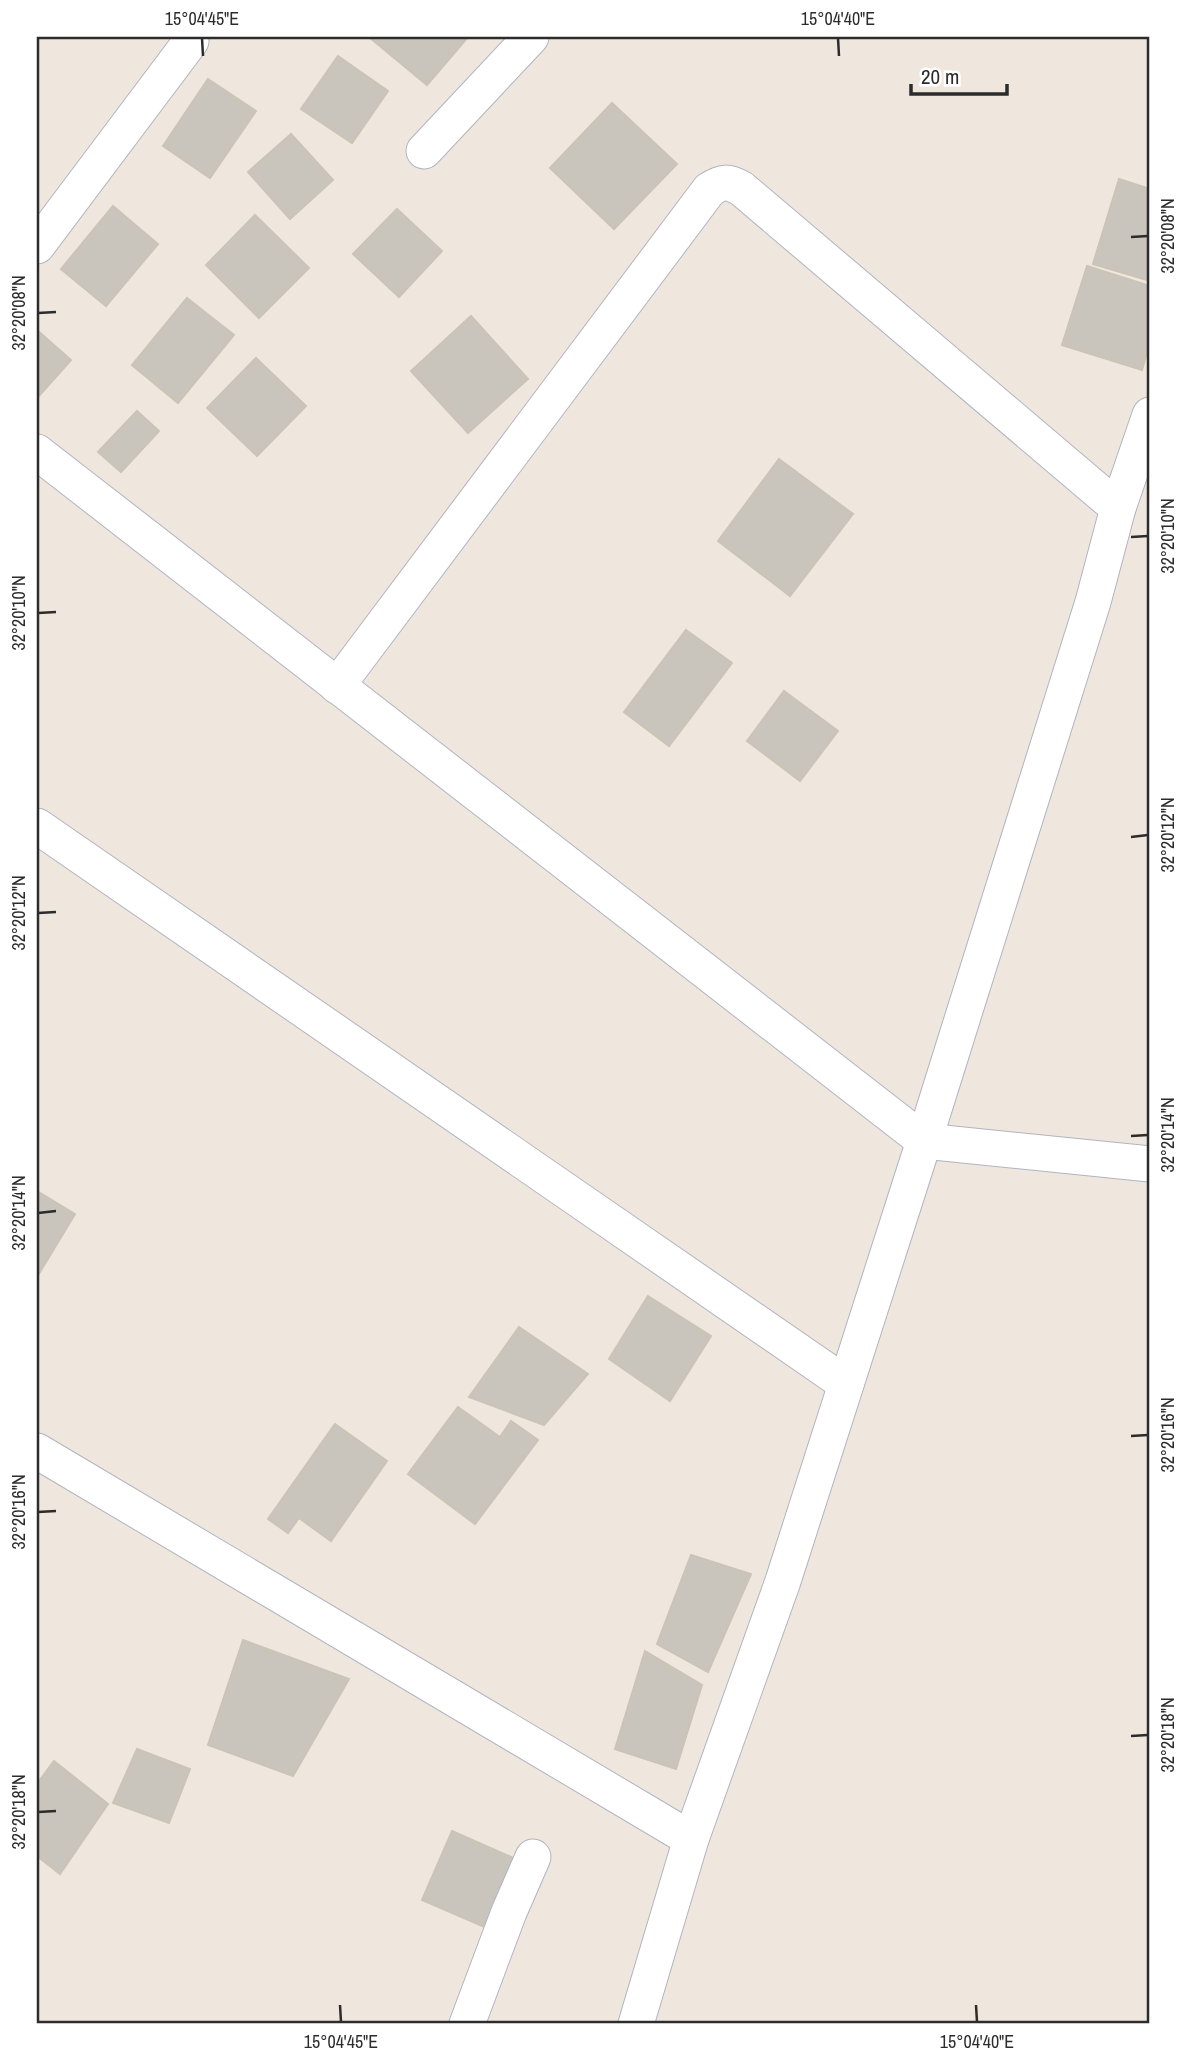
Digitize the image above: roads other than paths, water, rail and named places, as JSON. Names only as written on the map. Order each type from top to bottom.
[{"type":"street","points":[[424,151],[531,37]]},
{"type":"street","points":[[37,246],[191,41]]},
{"type":"street","points":[[337,685],[709,190],[719,183],[730,182],[742,190],[1118,508]]},
{"type":"street","points":[[636,2024],[691,1839],[783,1581],[924,1142],[1093,603],[1118,508],[1150,415]]},
{"type":"street","points":[[37,452],[924,1142],[1150,1164]]},
{"type":"street","points":[[37,826],[846,1384]]},
{"type":"street","points":[[37,1451],[691,1839]]},
{"type":"street","points":[[467,2024],[509,1912],[533,1857]]}]
